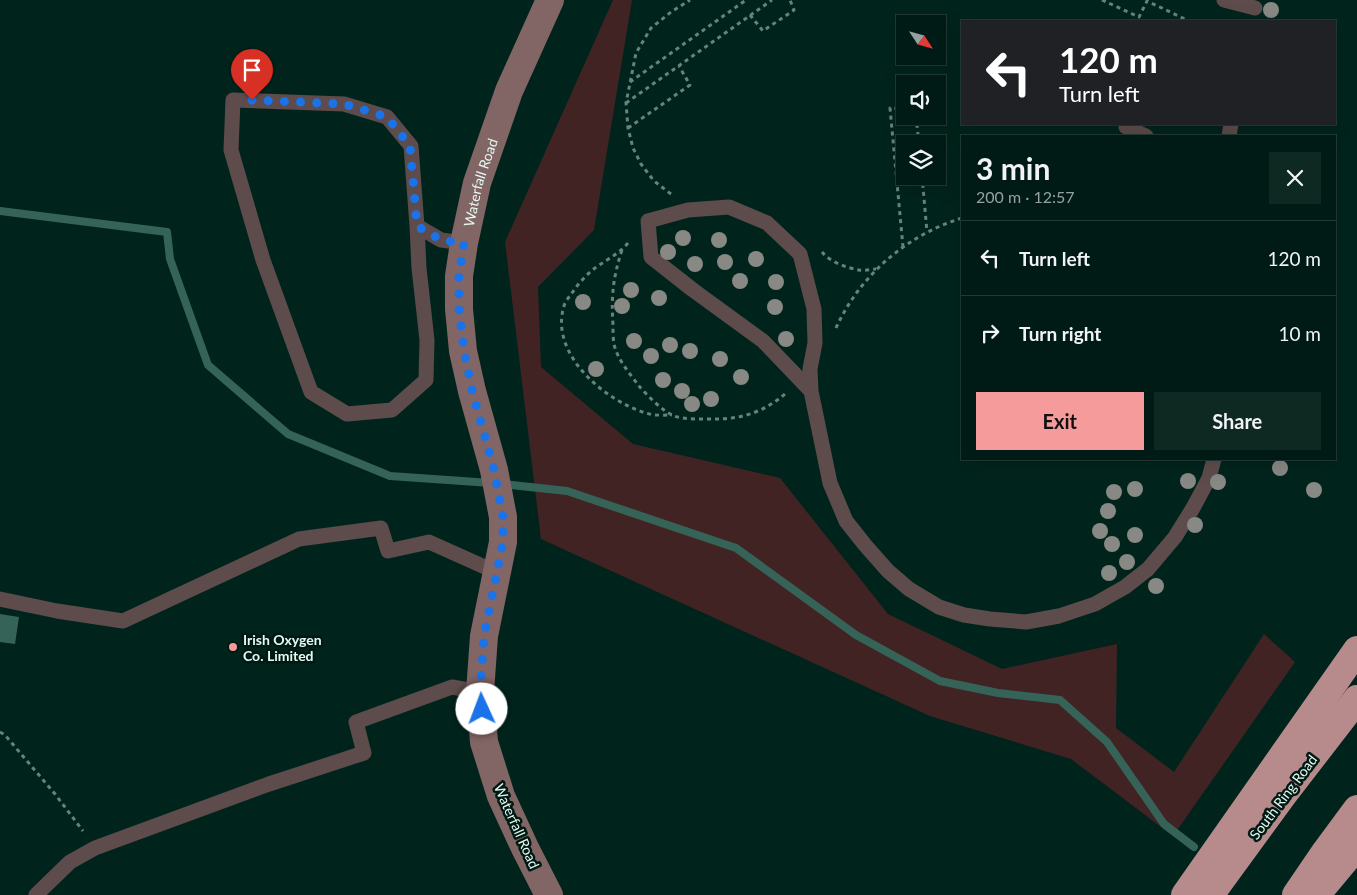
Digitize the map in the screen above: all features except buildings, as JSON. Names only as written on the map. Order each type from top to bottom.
[{"type":"highway","points":[[1186,895],[1357,650]]},
{"type":"highway","name":"South Ring Road","points":[[1210,895],[1283,795],[1357,699]]},
{"type":"highway","points":[[1296,895],[1357,809]]},
{"type":"highway","points":[[1316,895],[1357,846]]},
{"type":"street","name":"Waterfall Road","points":[[549,895],[500,796],[484,742],[480,692],[484,636],[503,542],[503,517],[494,470],[472,390],[464,351],[459,301],[459,276],[477,183],[509,91],[550,0]]},
{"type":"lane","points":[[1224,0],[1255,10]]},
{"type":"lane","points":[[233,100],[344,104],[387,117],[410,146],[417,226],[419,268],[427,340],[426,380],[392,410],[347,414],[311,392],[263,260],[231,150],[233,100]]},
{"type":"lane","points":[[1126,127],[1144,135]]},
{"type":"lane","points":[[811,391],[763,341],[650,257],[648,221],[688,210],[729,208],[767,223],[800,254],[814,309],[815,343],[810,368],[811,391],[830,483],[846,520],[865,545],[888,571],[910,589],[939,607],[964,615],[1026,622],[1059,616],[1095,604],[1125,587],[1148,569],[1175,537],[1209,478],[1214,460]]},
{"type":"lane","points":[[417,226],[441,240],[464,243]]},
{"type":"lane","points":[[0,599],[57,611],[123,621],[299,539],[381,528],[388,551],[429,542],[496,572]]},
{"type":"lane","points":[[36,895],[70,862],[95,848],[269,784],[364,753],[356,722],[452,687],[480,692]]},
{"type":"path","points":[[672,195],[654,181],[632,148],[626,103],[636,54],[651,28],[690,0]]},
{"type":"path","points":[[630,83],[746,0]]},
{"type":"path","points":[[626,103],[772,0]]},
{"type":"path","points":[[750,15],[763,30],[794,10],[790,0]]},
{"type":"path","points":[[1102,0],[1139,18],[1146,1],[1187,20]]},
{"type":"path","points":[[628,128],[690,85],[679,66]]},
{"type":"path","points":[[896,108],[890,108],[903,248]]},
{"type":"path","points":[[923,185],[927,232]]},
{"type":"path","points":[[622,250],[595,269],[577,286],[564,305],[561,324],[565,345],[578,367],[597,386],[616,400],[648,414],[674,416]]},
{"type":"path","points":[[819,250],[834,262],[860,270],[877,269]]},
{"type":"path","points":[[0,732],[5,735],[55,794],[95,848]]},
{"type":"shaded area","points":[[613,0],[632,0],[594,230],[538,287],[541,367],[633,444],[780,478],[888,614],[1002,669],[1117,644],[1116,728],[1174,772],[1264,634],[1295,662],[1173,836],[1071,759],[930,716],[541,539],[505,242]]},
{"type":"shaded area","points":[[0,614],[19,617],[15,644],[0,642]]},
{"type":"waterway","points":[[0,211],[167,232],[170,259],[208,365],[288,434],[390,476],[491,483]]},
{"type":"waterway","points":[[502,484],[567,491],[736,548],[856,635],[940,681],[998,693],[1060,700],[1107,742],[1164,824],[1194,847]]},
{"type":"place","name":"Irish Oxygen Co. Limited","points":[[233,647]]},
{"type":"route","points":[[252,100],[344,104],[387,117],[410,146],[417,226],[441,240],[464,243],[459,276],[459,309],[464,351],[472,390],[494,470],[503,517],[503,542],[484,636],[480,692],[482,709]]}]
